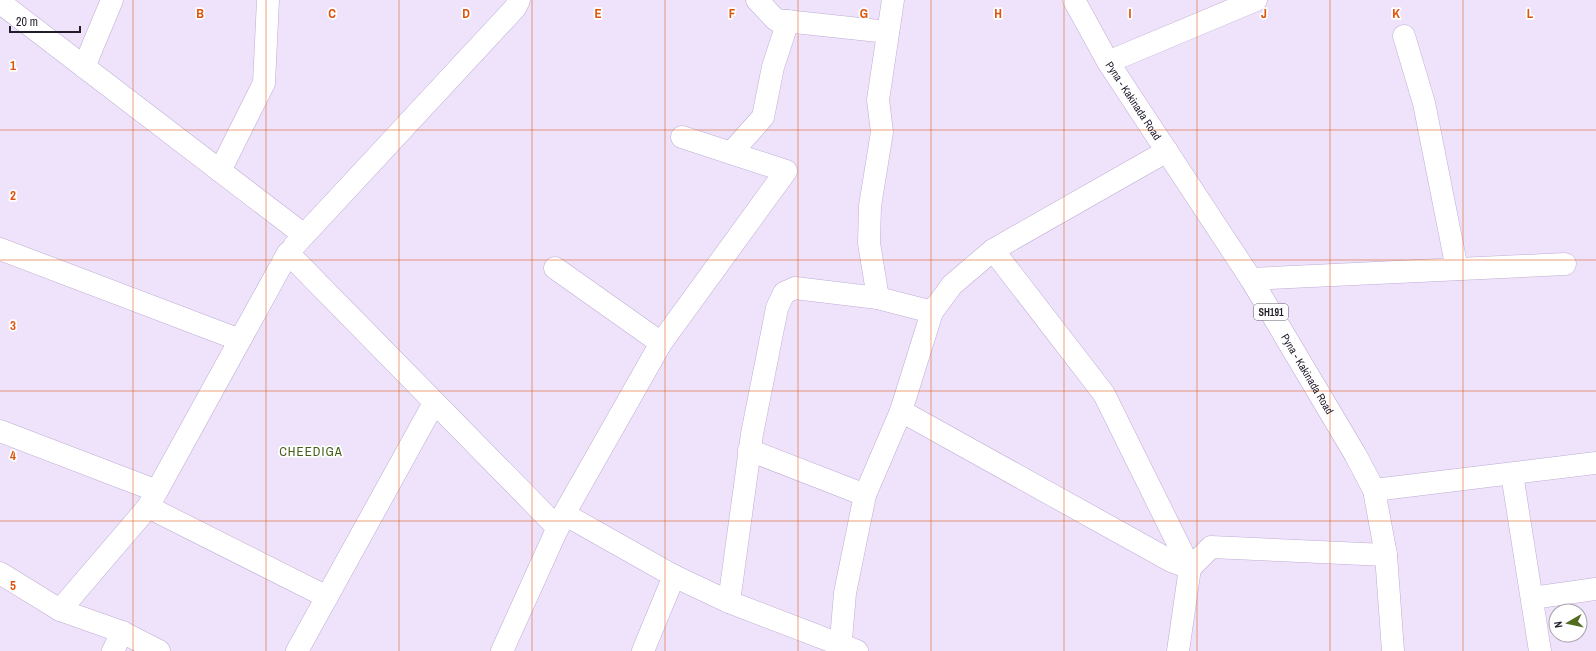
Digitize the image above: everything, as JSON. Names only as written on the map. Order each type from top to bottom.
[{"type":"street","points":[[84,67],[112,0]]},
{"type":"street","points":[[220,171],[264,82],[268,0]]},
{"type":"street","points":[[60,610],[152,499],[288,253],[515,8],[519,0]]},
{"type":"street","points":[[878,298],[869,243],[870,206],[882,132],[878,100],[893,0]]},
{"type":"street","name":"Pyna - Kakinada Road","points":[[1074,0],[1108,62],[1251,278],[1355,454],[1374,490],[1386,555],[1393,651]]},
{"type":"street","points":[[1108,62],[1256,0]]},
{"type":"street","points":[[759,1],[776,20],[888,32]]},
{"type":"street","points":[[2,11],[84,67],[304,235]]},
{"type":"street","points":[[731,153],[763,116],[773,67],[788,21]]},
{"type":"street","points":[[1404,36],[1424,103],[1457,269]]},
{"type":"street","points":[[502,651],[561,521],[661,343],[786,171],[682,136]]},
{"type":"street","points":[[288,253],[434,403],[561,521],[729,602],[846,649],[845,593],[864,495],[901,411],[932,312],[952,285],[993,250],[1167,152]]},
{"type":"street","points":[[0,249],[240,340]]},
{"type":"street","points":[[993,250],[1104,394],[1190,568],[1178,651]]},
{"type":"street","points":[[1251,278],[1565,264]]},
{"type":"street","points":[[555,268],[661,343]]},
{"type":"street","points":[[729,602],[750,450],[777,308],[784,293],[795,288],[878,298],[932,312]]},
{"type":"street","points":[[297,651],[434,403]]},
{"type":"street","points":[[901,411],[1171,561],[1190,568]]},
{"type":"street","points":[[0,432],[152,499],[327,597]]},
{"type":"street","points":[[750,450],[864,495]]},
{"type":"street","points":[[1374,490],[1596,464]]},
{"type":"street","points":[[1512,474],[1540,651]]},
{"type":"street","points":[[1190,568],[1211,547],[1386,555]]},
{"type":"street","points":[[643,651],[674,576]]},
{"type":"street","points":[[2,578],[117,642],[159,651]]},
{"type":"street","points":[[1532,598],[1596,589]]},
{"type":"district","name":"CHEEDIGA","points":[[311,451]]}]
